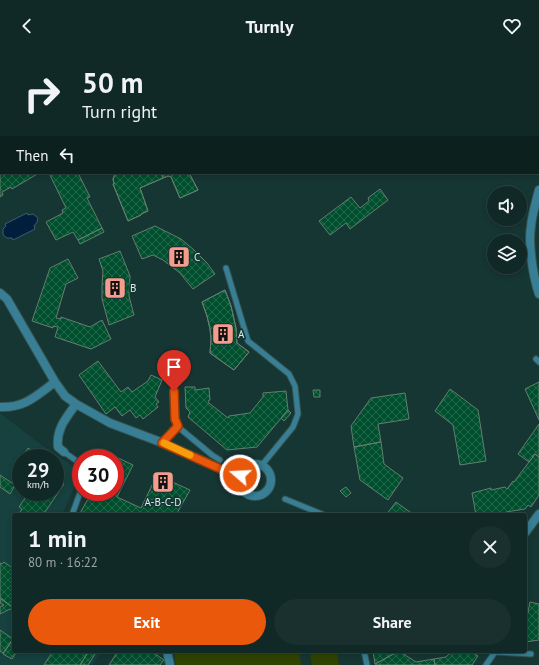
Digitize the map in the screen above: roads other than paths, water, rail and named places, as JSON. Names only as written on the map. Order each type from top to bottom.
[{"type":"street","points":[[539,190],[530,228],[531,258],[539,294]]},
{"type":"street","points":[[0,293],[8,299],[55,382],[65,396],[76,404],[110,423],[162,443],[232,474],[240,475]]},
{"type":"street","points":[[0,407],[10,407],[25,403],[55,382]]},
{"type":"street","points":[[60,449],[58,447],[57,438],[62,424],[76,404]]},
{"type":"street","points":[[255,464],[262,465],[268,470],[271,477],[271,484],[268,491],[262,495],[255,497],[247,495],[242,490],[239,483],[240,475],[243,470],[249,466],[255,464]]},
{"type":"street","points":[[527,529],[539,514]]},
{"type":"street","points":[[167,653],[170,665]]},
{"type":"lane","points":[[226,268],[248,341],[289,374],[295,386],[298,414],[293,427],[262,465]]},
{"type":"lane","points":[[174,391],[175,419],[178,426],[220,460]]},
{"type":"lane","points":[[162,443],[178,426]]},
{"type":"lane","points":[[64,452],[72,458]]},
{"type":"lane","points":[[285,499],[319,513]]},
{"type":"lane","points":[[73,513],[77,501]]},
{"type":"lane","points":[[364,653],[367,665]]},
{"type":"lane","points":[[486,665],[494,653]]},
{"type":"lane","points":[[513,653],[531,654]]},
{"type":"place","name":"C","points":[[179,257]]},
{"type":"place","name":"B","points":[[115,288]]},
{"type":"place","name":"A","points":[[223,334]]},
{"type":"place","name":"A-B-C-D","points":[[163,482]]}]
